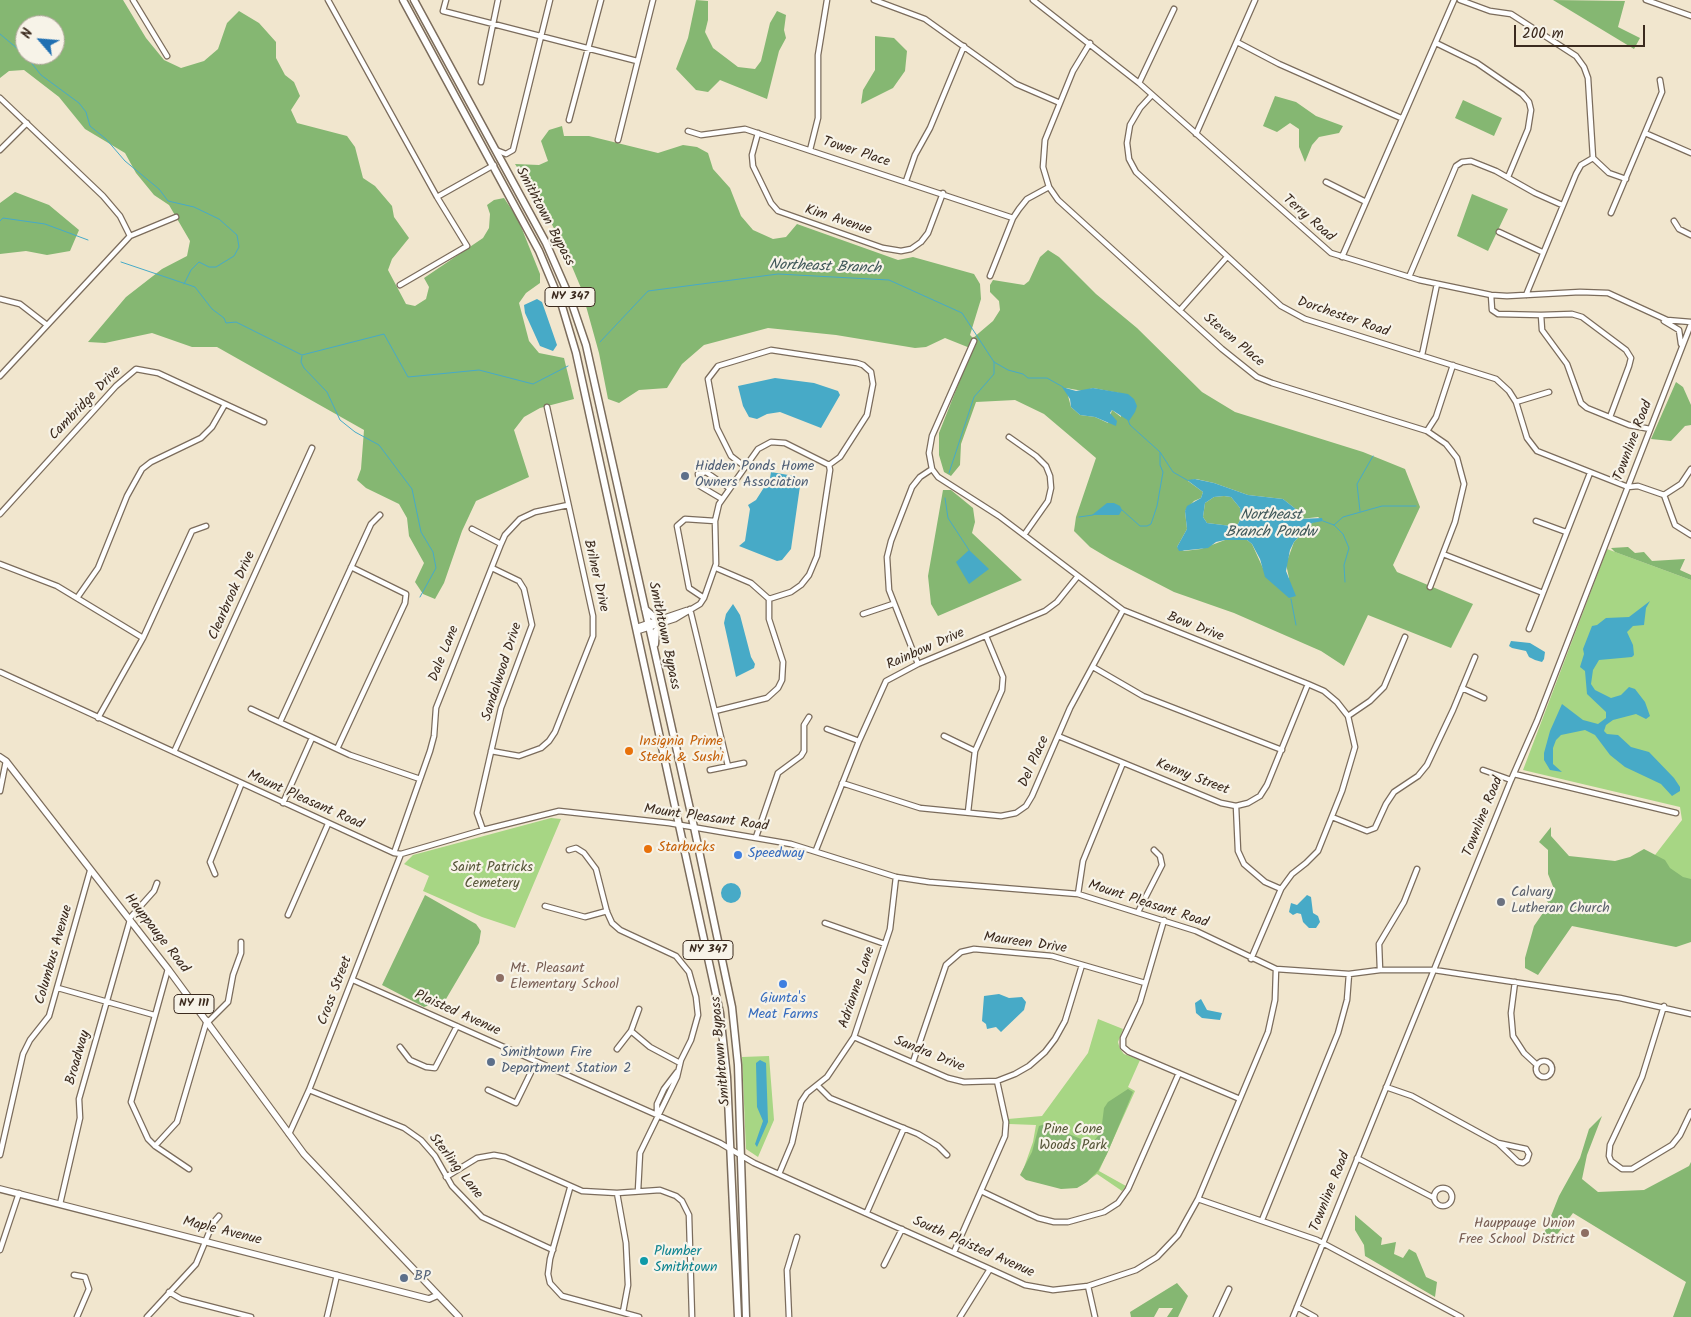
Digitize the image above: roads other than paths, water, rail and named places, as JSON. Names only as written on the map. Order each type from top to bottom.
[{"type":"highway","name":"Smithtown Bypass","points":[[403,0],[542,256],[570,329],[722,1020],[731,1149],[738,1317]]},
{"type":"highway","name":"Smithtown Bypass","points":[[414,0],[549,249],[580,326],[598,394],[732,1007],[738,1066],[746,1317]]},
{"type":"highway","points":[[644,609],[663,622],[656,631],[654,653]]},
{"type":"main road","name":"Hauppauge Road","points":[[0,757],[6,761],[90,871],[168,968],[304,1154],[438,1295]]},
{"type":"main road","name":"Maple Avenue","points":[[0,1189],[206,1240],[429,1299],[438,1295]]},
{"type":"main road","name":"NY 111","points":[[438,1295],[459,1317]]},
{"type":"street","points":[[133,0],[167,56]]},
{"type":"street","points":[[328,0],[466,246],[400,285]]},
{"type":"street","points":[[446,0],[443,11],[637,61]]},
{"type":"street","points":[[481,82],[498,0]]},
{"type":"street","points":[[495,150],[504,154],[513,150],[550,0]]},
{"type":"street","points":[[569,120],[601,0]]},
{"type":"street","points":[[618,140],[653,0]]},
{"type":"street","points":[[810,150],[818,118],[818,55],[827,0]]},
{"type":"street","points":[[874,0],[925,19],[1016,84],[1060,103]]},
{"type":"street","name":"Terry Road","points":[[1033,0],[1139,82],[1330,253],[1408,277],[1491,295],[1608,293],[1654,315],[1677,322],[1691,323]]},
{"type":"street","points":[[1196,134],[1255,0]]},
{"type":"street","points":[[1342,257],[1454,0]]},
{"type":"street","points":[[1460,0],[1490,11],[1511,14],[1576,56],[1584,66],[1588,78],[1593,158],[1609,173],[1626,179]]},
{"type":"street","points":[[1646,0],[1691,16]]},
{"type":"street","points":[[1139,82],[1174,8]]},
{"type":"street","points":[[1237,42],[1278,64],[1401,118]]},
{"type":"street","points":[[1436,43],[1478,63],[1522,94],[1528,102],[1531,110],[1528,129],[1508,177]]},
{"type":"street","name":"Steven Place","points":[[1090,44],[1073,71],[1045,140],[1042,153],[1043,167],[1049,187],[1058,200],[1222,349],[1258,376],[1272,383],[1427,431],[1446,444],[1453,452],[1460,466],[1464,484],[1461,503],[1430,587]]},
{"type":"street","points":[[906,181],[915,155],[930,128],[964,46]]},
{"type":"street","points":[[1611,213],[1662,92],[1660,80]]},
{"type":"street","name":"Dorchester Road","points":[[1152,95],[1140,108],[1130,125],[1127,143],[1130,158],[1136,172],[1281,306],[1294,315],[1496,380],[1509,391],[1516,402],[1527,438],[1537,451],[1628,487],[1638,486],[1664,495]]},
{"type":"street","points":[[0,98],[103,196],[120,216],[130,236]]},
{"type":"street","points":[[0,150],[27,124]]},
{"type":"street","name":"Tower Place","points":[[688,131],[702,135],[745,129],[943,193],[1013,218]]},
{"type":"street","name":"Kim Avenue","points":[[758,133],[752,155],[753,166],[771,203],[778,211],[874,245],[901,251],[911,248],[920,242],[928,233],[943,193]]},
{"type":"street","points":[[1645,133],[1691,152]]},
{"type":"street","points":[[1526,295],[1542,252],[1581,165],[1593,158]]},
{"type":"street","points":[[1408,277],[1456,166],[1462,162],[1470,160],[1562,205]]},
{"type":"street","points":[[437,197],[494,165]]},
{"type":"street","points":[[1326,182],[1366,202]]},
{"type":"street","points":[[990,276],[1013,218],[1028,199],[1049,187]]},
{"type":"street","points":[[0,376],[130,236],[176,217]]},
{"type":"street","points":[[1674,222],[1679,230],[1691,235]]},
{"type":"street","points":[[1499,232],[1542,252]]},
{"type":"street","points":[[1180,310],[1227,257]]},
{"type":"street","points":[[1422,355],[1437,284]]},
{"type":"street","points":[[1491,295],[1492,310],[1498,314],[1572,314],[1582,317],[1626,350],[1631,358],[1610,417]]},
{"type":"street","points":[[0,299],[20,304],[47,325]]},
{"type":"street","points":[[1541,314],[1542,330],[1566,364],[1581,403],[1587,408],[1610,417],[1650,429]]},
{"type":"street","points":[[1654,315],[1676,327],[1681,334],[1682,339],[1676,364]]},
{"type":"street","name":"Townline Road","points":[[1293,1317],[1540,712],[1691,323]]},
{"type":"street","points":[[918,664],[893,604],[888,579],[887,557],[891,541],[912,487],[920,477],[932,469],[929,452],[932,436],[974,341]]},
{"type":"street","points":[[744,466],[731,456],[718,428],[708,378],[718,366],[770,350],[856,363],[863,365],[871,372],[873,384],[867,414],[840,457],[829,465]]},
{"type":"street","points":[[1427,431],[1436,417],[1452,365]]},
{"type":"street","name":"Cambridge Drive","points":[[0,514],[116,386],[136,369],[158,373],[224,406],[264,422]]},
{"type":"street","points":[[1516,402],[1549,392]]},
{"type":"street","points":[[78,598],[98,568],[130,488],[142,469],[151,462],[201,438],[212,427],[224,406]]},
{"type":"street","name":"Brilner Drive","points":[[491,751],[519,756],[536,751],[549,741],[555,732],[591,644],[594,627],[547,407]]},
{"type":"street","points":[[1010,437],[1036,456],[1046,466],[1050,476],[1051,488],[1048,501],[1024,535]]},
{"type":"street","points":[[637,629],[663,622],[700,604],[716,568],[715,521],[722,499],[758,448],[764,444],[786,443],[829,465]]},
{"type":"street","name":"Clearbrook Drive","points":[[174,752],[312,448]]},
{"type":"street","points":[[769,598],[796,590],[806,580],[812,568],[820,537],[830,470],[829,465]]},
{"type":"street","name":"Bow Drive","points":[[932,469],[946,483],[998,516],[1123,610],[1324,691],[1337,702],[1348,716],[1355,747],[1352,765],[1332,817],[1318,851],[1292,874],[1281,889],[1252,959]]},
{"type":"street","points":[[1691,469],[1680,484],[1664,495],[1675,525],[1691,536]]},
{"type":"street","points":[[722,499],[700,486],[698,474],[706,472],[729,488]]},
{"type":"street","points":[[1529,629],[1590,473]]},
{"type":"street","name":"Dale Lane","points":[[394,853],[434,736],[434,720],[440,695],[505,535],[520,519],[535,512],[568,504]]},
{"type":"street","points":[[280,722],[371,524],[380,515]]},
{"type":"street","points":[[704,598],[689,588],[677,526],[685,519],[715,521]]},
{"type":"street","points":[[1536,521],[1566,532]]},
{"type":"street","points":[[98,718],[143,638],[192,531],[206,526]]},
{"type":"street","points":[[472,529],[501,544]]},
{"type":"street","points":[[1443,554],[1543,593]]},
{"type":"street","points":[[0,564],[57,586],[143,638]]},
{"type":"street","points":[[337,749],[405,603],[406,594],[351,566]]},
{"type":"street","name":"Sandalwood Drive","points":[[483,830],[477,813],[501,708],[532,626],[524,590],[519,581],[492,568]]},
{"type":"street","points":[[716,568],[751,583],[769,598],[770,619],[783,662],[782,680],[778,688],[768,698],[716,711]]},
{"type":"street","name":"Rainbow Drive","points":[[816,850],[842,783],[886,681],[918,664],[1045,611],[1057,602],[1078,576]]},
{"type":"street","points":[[863,614],[893,604]]},
{"type":"street","points":[[690,609],[728,766]]},
{"type":"street","name":"Del Place","points":[[842,783],[905,805],[1001,816],[1016,813],[1026,806],[1032,796],[1058,736],[1123,610]]},
{"type":"street","points":[[968,812],[975,751],[1002,690],[1003,677],[986,636]]},
{"type":"street","points":[[1348,716],[1370,701],[1384,687],[1406,637]]},
{"type":"street","points":[[1332,817],[1367,832],[1375,828],[1394,792],[1418,776],[1427,765],[1475,657]]},
{"type":"street","points":[[1093,667],[1143,696],[1282,750]]},
{"type":"street","name":"Mount Pleasant Road","points":[[0,672],[241,785],[394,853],[401,854],[483,830],[559,811],[680,825],[756,837],[816,850],[896,877],[929,882],[1078,894],[1196,931],[1276,969],[1349,974],[1380,970],[1434,970],[1664,1006],[1691,1014]]},
{"type":"street","name":"Kenny Street","points":[[1058,736],[1236,806],[1248,803],[1260,796],[1267,786],[1308,684]]},
{"type":"street","points":[[1462,688],[1484,698]]},
{"type":"street","points":[[251,709],[337,749],[420,779]]},
{"type":"street","points":[[756,837],[778,773],[804,751],[804,725],[809,716]]},
{"type":"street","points":[[827,729],[859,742]]},
{"type":"street","points":[[944,736],[975,751]]},
{"type":"street","points":[[283,803],[312,738]]},
{"type":"street","points":[[0,791],[6,761]]},
{"type":"street","points":[[710,770],[744,763]]},
{"type":"street","points":[[1078,894],[1083,861],[1123,763]]},
{"type":"street","points":[[1483,770],[1511,780]]},
{"type":"street","points":[[1514,774],[1676,813]]},
{"type":"street","points":[[215,874],[210,862],[241,785]]},
{"type":"street","points":[[1236,806],[1238,851],[1244,864],[1265,882],[1281,889]]},
{"type":"street","points":[[288,916],[328,824]]},
{"type":"street","points":[[569,850],[576,848],[584,853],[596,869],[612,923],[620,930],[667,951],[685,965],[690,972],[698,1015],[691,1040],[667,1098],[640,1153],[638,1191]]},
{"type":"street","points":[[1138,912],[1162,865],[1160,856],[1154,850]]},
{"type":"street","name":"Cross Street","points":[[289,1134],[309,1090],[353,980],[401,854]]},
{"type":"street","points":[[1380,970],[1379,944],[1404,902],[1418,869]]},
{"type":"street","name":"Columbus Avenue","points":[[0,1156],[23,1054],[30,1040],[50,1016],[90,871]]},
{"type":"street","name":"Adrianne Lane","points":[[779,1174],[792,1143],[801,1102],[827,1077],[854,1037],[890,929],[896,877]]},
{"type":"street","points":[[129,920],[154,891],[157,884]]},
{"type":"street","points":[[545,906],[585,917],[607,911]]},
{"type":"street","name":"Broadway","points":[[60,1204],[80,1118],[79,1099],[129,920]]},
{"type":"street","points":[[1164,920],[1140,1002],[1123,1038],[1123,1047],[1129,1052],[1240,1099]]},
{"type":"street","points":[[825,923],[885,944]]},
{"type":"street","points":[[155,1146],[177,1122],[207,1021],[228,1002],[233,974],[241,953],[241,942]]},
{"type":"street","name":"Maureen Drive","points":[[913,1062],[946,965],[961,952],[974,949],[1052,956],[1145,984]]},
{"type":"street","name":"Sandra Drive","points":[[854,1037],[948,1078],[964,1082],[997,1081],[1029,1066],[1045,1052],[1065,1021],[1082,965]]},
{"type":"street","points":[[168,968],[131,1102],[143,1130],[155,1146],[189,1169]]},
{"type":"street","name":"South Plaisted Avenue","points":[[742,1156],[990,1269],[1039,1289],[1088,1286],[1136,1270],[1157,1256],[1178,1235],[1198,1198],[1268,1032],[1275,1000],[1276,969]]},
{"type":"street","points":[[1262,1220],[1338,1033],[1347,1000],[1349,974]]},
{"type":"street","name":"Plaisted Avenue","points":[[353,980],[731,1149],[742,1156]]},
{"type":"street","points":[[1515,982],[1511,1013],[1512,1036],[1524,1053],[1537,1065]]},
{"type":"street","points":[[58,988],[154,1015]]},
{"type":"street","points":[[1664,1006],[1642,1077],[1610,1146],[1609,1156],[1622,1169],[1632,1169],[1672,1145],[1680,1135],[1691,1112]]},
{"type":"street","points":[[617,1049],[631,1031],[639,1009]]},
{"type":"street","points":[[400,1047],[410,1060],[435,1068],[457,1026]]},
{"type":"street","points":[[631,1031],[650,1047],[680,1064]]},
{"type":"street","points":[[488,1090],[516,1103],[536,1062]]},
{"type":"street","points":[[658,1116],[657,1104],[667,1082],[677,1072]]},
{"type":"street","points":[[981,1191],[1038,1218],[1054,1222],[1068,1222],[1104,1212],[1118,1203],[1128,1189],[1179,1073]]},
{"type":"street","points":[[954,1252],[1006,1128],[997,1081]]},
{"type":"street","points":[[817,1085],[830,1098],[904,1128],[938,1146],[947,1155]]},
{"type":"street","points":[[1386,1087],[1420,1100],[1498,1143],[1518,1162],[1523,1163],[1527,1160],[1529,1154],[1526,1149],[1498,1143]]},
{"type":"street","name":"Sterling Lane","points":[[309,1090],[404,1128],[421,1140],[446,1177],[482,1217],[496,1226],[553,1250]]},
{"type":"street","points":[[661,1095],[667,1098]]},
{"type":"street","points":[[867,1212],[904,1128]]},
{"type":"street","points":[[446,1177],[477,1158],[494,1155],[505,1157],[570,1188],[595,1194],[638,1191],[667,1192],[682,1201],[689,1215],[692,1317]]},
{"type":"street","points":[[1357,1158],[1434,1198],[1436,1203],[1444,1206],[1449,1203],[1451,1195],[1448,1190],[1442,1188],[1435,1193],[1434,1198]]},
{"type":"street","points":[[570,1188],[548,1274],[555,1290],[562,1296],[573,1300],[639,1317]]},
{"type":"street","points":[[0,1250],[19,1193]]},
{"type":"street","points":[[617,1193],[626,1243],[628,1285],[623,1312]]},
{"type":"street","points":[[1198,1198],[1322,1242],[1461,1317]]},
{"type":"street","points":[[147,1317],[196,1264],[213,1223],[219,1216]]},
{"type":"street","points":[[884,1266],[902,1229]]},
{"type":"street","points":[[790,1317],[787,1270],[797,1237]]},
{"type":"street","points":[[960,1317],[990,1269]]},
{"type":"street","points":[[74,1275],[85,1277],[90,1289],[77,1317]]},
{"type":"street","points":[[327,1317],[337,1275]]},
{"type":"street","points":[[1088,1286],[1095,1317]]},
{"type":"street","points":[[1216,1317],[1229,1289]]},
{"type":"street","points":[[169,1292],[181,1299],[251,1317]]},
{"type":"street","points":[[1297,1308],[1315,1317]]},
{"type":"water","points":[[537,299],[542,302],[557,345],[553,351],[540,346],[525,313],[524,305]]},
{"type":"water","points":[[775,378],[814,383],[838,391],[840,395],[821,428],[780,412],[767,414],[757,419],[749,417],[743,406],[738,386]]},
{"type":"water","points":[[1062,387],[1076,391],[1093,388],[1128,394],[1134,399],[1137,406],[1129,421],[1112,410],[1110,413],[1117,421],[1116,426],[1095,417],[1080,415],[1071,407],[1070,399]]},
{"type":"water","points":[[771,472],[794,476],[800,486],[791,549],[782,560],[777,561],[739,546],[745,541],[750,509],[748,505],[756,500],[770,478]]},
{"type":"water","name":"Northeast Branch Pondw","points":[[1195,479],[1214,483],[1248,495],[1283,499],[1297,510],[1301,519],[1322,518],[1323,521],[1312,523],[1294,542],[1290,550],[1286,571],[1296,596],[1289,598],[1265,577],[1260,559],[1252,544],[1247,540],[1225,540],[1216,542],[1208,548],[1179,551],[1177,547],[1187,529],[1185,511],[1187,506],[1201,498],[1203,492],[1187,480]],"holes":[[[1214,497],[1231,497],[1240,508],[1241,518],[1238,524],[1231,526],[1207,523],[1203,517],[1205,503]]]},
{"type":"water","points":[[1107,503],[1114,503],[1120,506],[1122,510],[1119,515],[1092,515]]},
{"type":"water","points":[[969,550],[989,569],[969,584],[956,562]]},
{"type":"water","points":[[1650,601],[1646,608],[1644,625],[1633,626],[1627,632],[1633,645],[1634,655],[1632,657],[1599,660],[1593,670],[1591,684],[1595,690],[1611,698],[1621,695],[1629,687],[1635,689],[1645,702],[1650,716],[1646,719],[1636,714],[1613,720],[1606,725],[1604,731],[1607,734],[1618,735],[1631,747],[1649,752],[1674,778],[1680,787],[1680,791],[1672,796],[1661,784],[1625,767],[1610,755],[1595,735],[1585,730],[1561,735],[1556,740],[1553,748],[1553,764],[1562,772],[1550,770],[1544,760],[1544,753],[1550,731],[1562,704],[1583,720],[1598,724],[1606,718],[1606,712],[1587,694],[1585,671],[1580,667],[1584,654],[1583,649],[1592,626],[1597,625],[1606,618],[1629,617]]},
{"type":"water","points":[[733,604],[740,615],[751,657],[755,664],[754,668],[736,677],[724,623],[726,614]]},
{"type":"water","points":[[1511,641],[1530,643],[1545,652],[1544,659],[1542,662],[1535,660],[1529,657],[1526,651],[1512,648],[1509,646]]},
{"type":"water","points":[[731,883],[738,886],[741,893],[738,900],[731,903],[724,900],[721,893],[724,886]]},
{"type":"water","points":[[1307,895],[1311,897],[1313,913],[1318,916],[1320,922],[1316,928],[1309,928],[1303,922],[1301,914],[1293,915],[1289,912],[1291,903],[1297,905]]},
{"type":"water","points":[[999,994],[1009,998],[1022,997],[1026,1002],[1024,1010],[1001,1032],[996,1027],[987,1029],[986,1024],[982,1021],[984,996]]},
{"type":"water","points":[[1201,999],[1207,1010],[1222,1013],[1220,1020],[1202,1018],[1196,1013],[1195,1003]]},
{"type":"water","points":[[760,1060],[766,1063],[768,1122],[757,1147],[755,1144],[763,1121],[757,1107],[756,1063]]},
{"type":"waterway","points":[[0,34],[25,55],[41,75],[79,103],[86,112],[90,126],[106,139],[125,161],[159,189],[168,201],[194,207],[219,219],[237,235],[239,247],[234,256],[216,267],[209,267],[199,262],[191,270],[184,284]]},
{"type":"waterway","name":"Northeast Branch","points":[[0,221],[3,218],[45,224],[88,240]]},
{"type":"waterway","name":"Northeast Branch","points":[[121,262],[195,287],[212,309],[224,318],[226,323],[236,322],[302,355],[384,334],[408,377],[479,370],[533,384],[568,366]]},
{"type":"waterway","name":"Northeast Branch","points":[[600,342],[648,291],[778,274],[889,280],[962,313],[994,362],[1028,378],[1047,378],[1063,387]]},
{"type":"waterway","points":[[302,356],[301,362],[304,368],[327,392],[340,420],[355,432],[379,445],[412,489],[421,532],[433,552],[436,568],[420,597]]},
{"type":"waterway","points":[[949,473],[974,397],[994,374],[994,362]]},
{"type":"waterway","name":"Northeast Branch","points":[[1128,420],[1130,425],[1160,452],[1173,472],[1187,480]]},
{"type":"waterway","points":[[1122,510],[1140,526],[1151,524],[1157,506],[1163,472],[1160,465],[1160,453]]},
{"type":"waterway","points":[[1360,511],[1357,484],[1373,456]]},
{"type":"waterway","points":[[945,498],[948,518],[969,550]]},
{"type":"waterway","points":[[1334,525],[1343,517],[1382,506],[1416,506]]},
{"type":"waterway","points":[[1079,517],[1093,515]]},
{"type":"waterway","points":[[1323,521],[1334,525],[1343,534],[1349,548],[1344,565],[1345,582]]},
{"type":"waterway","name":"Northeast Branch","points":[[1291,599],[1296,625]]},
{"type":"place","name":"Hidden Ponds Home Owners Association","points":[[685,476]]},
{"type":"place","name":"Insignia Prime Steak & Sushi","points":[[629,751]]},
{"type":"place","name":"Starbucks","points":[[648,849]]},
{"type":"place","name":"Speedway","points":[[738,855]]},
{"type":"place","name":"Calvary Lutheran Church","points":[[1501,902]]},
{"type":"place","name":"Mt. Pleasant Elementary School","points":[[500,978]]},
{"type":"place","name":"Giunta's Meat Farms","points":[[783,984]]},
{"type":"place","name":"Smithtown Fire Department Station 2","points":[[491,1062]]},
{"type":"place","name":"Hauppauge Union Free School District","points":[[1585,1233]]},
{"type":"place","name":"Plumber Smithtown","points":[[644,1261]]},
{"type":"place","name":"BP","points":[[404,1278]]},
{"type":"park label","name":"Saint Patricks Cemetery","points":[[492,878]]},
{"type":"park label","name":"Pine Cone Woods Park","points":[[1073,1140]]}]
